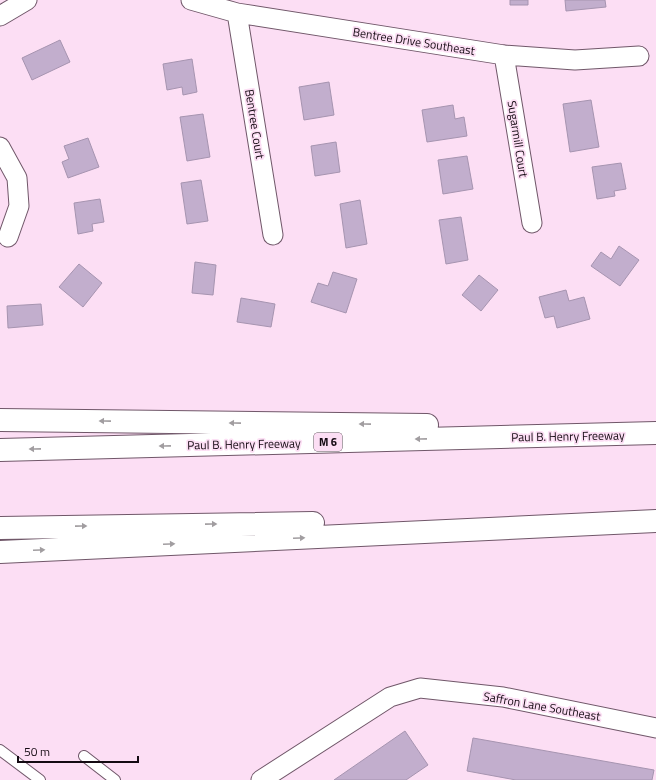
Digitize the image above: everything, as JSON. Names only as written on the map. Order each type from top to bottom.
[{"type":"highway","points":[[0,420],[656,426]]},
{"type":"highway","name":"Paul B. Henry Freeway","points":[[0,450],[656,433]]},
{"type":"highway","points":[[0,528],[656,517]]},
{"type":"highway","points":[[0,552],[656,521]]},
{"type":"street","points":[[0,16],[27,0]]},
{"type":"street","name":"Bentree Drive Southeast","points":[[191,0],[237,13],[504,55],[575,60],[639,56]]},
{"type":"street","name":"Bentree Court","points":[[237,13],[273,235]]},
{"type":"street","name":"Sugarmill Court","points":[[504,55],[532,223]]},
{"type":"street","points":[[0,147],[17,178],[19,206],[8,237]]},
{"type":"street","name":"Saffron Lane Southeast","points":[[261,780],[390,697],[420,688],[503,697],[656,728]]},
{"type":"lane","points":[[0,750],[40,780]]},
{"type":"lane","points":[[84,756],[115,780]]},
{"type":"building","points":[[510,0],[528,0],[528,5],[510,5]]},
{"type":"building","points":[[565,0],[605,0],[606,7],[566,11]]},
{"type":"building","points":[[60,40],[70,62],[32,80],[22,58]]},
{"type":"building","points":[[192,59],[197,92],[183,95],[182,87],[167,90],[163,64]]},
{"type":"building","points":[[329,82],[334,115],[304,120],[299,87]]},
{"type":"building","points":[[591,100],[599,147],[570,152],[563,104]]},
{"type":"building","points":[[453,105],[455,119],[464,117],[467,136],[427,142],[422,110]]},
{"type":"building","points":[[203,114],[210,157],[187,161],[180,117]]},
{"type":"building","points":[[88,138],[99,167],[68,178],[62,162],[69,159],[64,146]]},
{"type":"building","points":[[336,142],[340,172],[315,176],[311,146]]},
{"type":"building","points":[[467,156],[473,189],[443,194],[438,160]]},
{"type":"building","points":[[621,163],[626,189],[614,191],[615,196],[597,199],[592,167]]},
{"type":"building","points":[[201,180],[208,221],[187,224],[181,183]]},
{"type":"building","points":[[100,199],[104,222],[92,224],[93,231],[78,234],[74,203]]},
{"type":"building","points":[[360,200],[367,244],[346,248],[340,204]]},
{"type":"building","points":[[461,217],[468,260],[446,264],[439,220]]},
{"type":"building","points":[[619,246],[639,260],[620,286],[591,266],[601,252],[611,259]]},
{"type":"building","points":[[195,262],[216,265],[213,295],[192,293]]},
{"type":"building","points":[[79,264],[102,283],[83,307],[59,287]]},
{"type":"building","points":[[333,272],[357,279],[346,313],[311,302],[318,283],[328,286]]},
{"type":"building","points":[[479,275],[498,290],[481,311],[462,295]]},
{"type":"building","points":[[566,290],[569,301],[584,297],[590,319],[557,328],[554,316],[545,318],[539,297]]},
{"type":"building","points":[[241,298],[275,304],[271,327],[237,322]]},
{"type":"building","points":[[41,304],[43,325],[8,328],[7,306]]},
{"type":"building","points":[[405,731],[428,765],[406,780],[334,780]]},
{"type":"building","points":[[473,738],[654,770],[652,780],[516,780],[467,771]]}]
